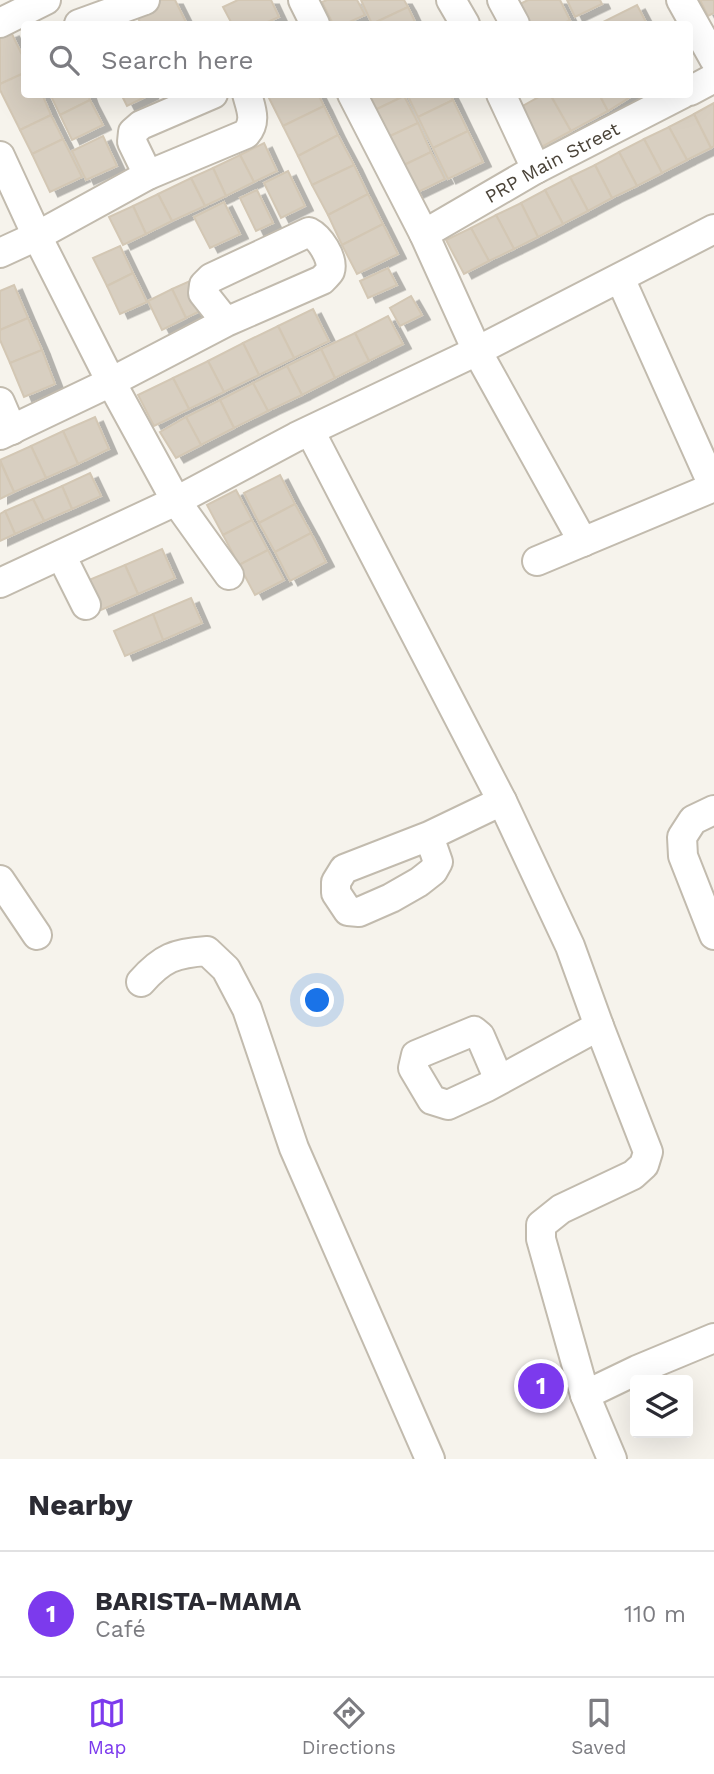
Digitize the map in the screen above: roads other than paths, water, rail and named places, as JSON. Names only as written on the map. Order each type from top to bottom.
[{"type":"street","points":[[0,23],[46,0]]},
{"type":"street","points":[[53,0],[66,21]]},
{"type":"street","points":[[87,21],[145,0]]},
{"type":"street","points":[[303,0],[314,21]]},
{"type":"street","points":[[452,0],[463,21]]},
{"type":"street","points":[[502,0],[513,21]]},
{"type":"street","points":[[681,0],[693,21]]},
{"type":"street","points":[[693,21],[714,59]]},
{"type":"street","points":[[693,89],[714,78]]},
{"type":"street","points":[[148,175],[132,142],[133,132],[141,125],[204,98]]},
{"type":"street","points":[[0,253],[37,236],[148,175],[246,134],[252,127],[253,118],[248,98]]},
{"type":"street","points":[[354,98],[424,233],[477,351],[583,542]]},
{"type":"street","points":[[503,98],[536,169]]},
{"type":"street","name":"PRP Main Street","points":[[424,233],[536,169],[674,98]]},
{"type":"street","points":[[0,156],[111,382],[176,501],[229,575]]},
{"type":"street","points":[[0,583],[176,501],[714,229]]},
{"type":"street","points":[[537,561],[714,487],[620,278]]},
{"type":"street","points":[[0,402],[6,432],[111,382],[226,322]]},
{"type":"street","points":[[310,431],[502,801],[570,946],[648,1152],[644,1165],[633,1175],[561,1209],[541,1225],[541,1240],[585,1395],[612,1459]]},
{"type":"street","points":[[61,555],[86,605]]},
{"type":"street","points":[[429,836],[502,801]]},
{"type":"street","points":[[714,810],[693,820],[682,836],[684,856],[714,935]]},
{"type":"street","points":[[0,880],[37,935]]},
{"type":"street","points":[[141,982],[157,965],[185,952],[207,951],[226,969],[247,1009],[294,1148],[430,1459]]},
{"type":"street","points":[[499,1080],[599,1027]]},
{"type":"street","points":[[585,1395],[714,1338]]},
{"type":"place","name":"BARISTA-MAMA","points":[[541,1386]]}]
